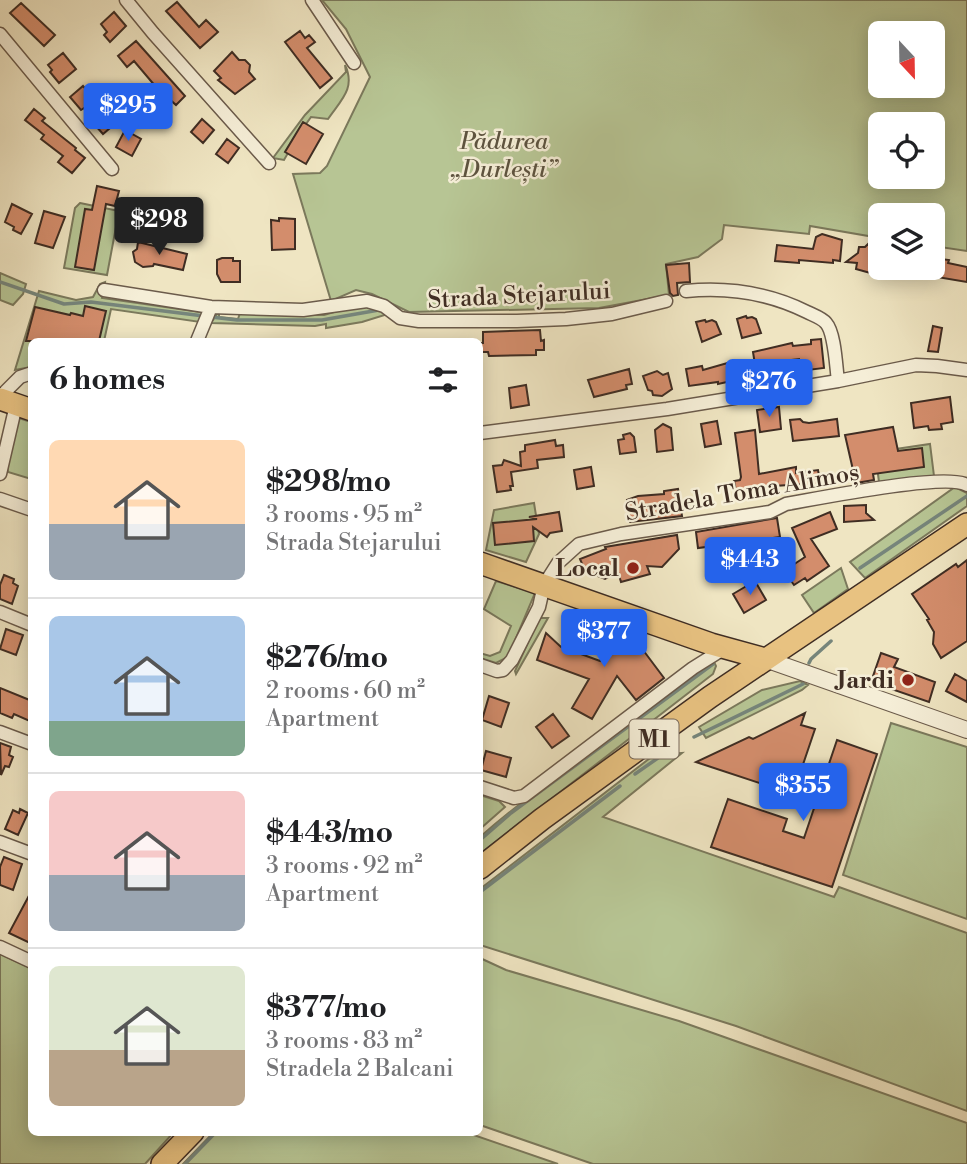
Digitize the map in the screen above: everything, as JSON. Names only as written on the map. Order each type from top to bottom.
[{"type":"main road","name":"M1","points":[[483,866],[542,819],[765,659],[967,524]]},
{"type":"main road","points":[[483,565],[725,648],[765,659]]},
{"type":"main road","points":[[162,1164],[188,1136]]},
{"type":"street","points":[[126,0],[269,163]]},
{"type":"street","points":[[312,0],[354,63]]},
{"type":"street","points":[[0,34],[112,169]]},
{"type":"street","points":[[686,291],[713,289],[762,295],[802,309],[825,321],[831,330],[838,381]]},
{"type":"street","name":"Strada Stejarului","points":[[104,290],[209,314],[303,310],[367,301],[384,306],[407,320],[517,321],[612,314],[666,301]]},
{"type":"street","points":[[198,338],[209,314]]},
{"type":"street","points":[[483,433],[667,409],[838,381],[916,365],[967,370]]},
{"type":"street","points":[[0,474],[12,403],[20,377],[28,374]]},
{"type":"street","name":"Stradela Toma Alimoș","points":[[483,666],[496,671],[503,670],[512,660],[539,607],[544,585],[558,563],[573,548],[589,541],[770,512],[786,503],[910,485],[961,481],[967,485]]},
{"type":"street","points":[[0,499],[28,509]]},
{"type":"street","points":[[0,612],[28,623]]},
{"type":"street","points":[[483,788],[514,798],[524,796],[693,668],[725,648]]},
{"type":"street","points":[[765,659],[967,730]]},
{"type":"street","points":[[0,732],[28,742]]},
{"type":"street","points":[[0,842],[28,852]]},
{"type":"street","points":[[0,947],[28,960]]},
{"type":"green space","name":"Pădurea „Durlești”","points":[[322,0],[967,0],[967,251],[945,248],[945,203],[868,203],[868,236],[810,226],[809,234],[724,225],[722,239],[698,257],[666,264],[669,295],[599,308],[409,312],[372,294],[356,290],[331,301],[293,174],[320,173],[327,166],[370,77],[346,29]]},
{"type":"green space","points":[[345,65],[349,80],[346,94],[328,119],[311,117],[306,124],[303,123],[286,151],[288,153],[284,160],[273,158],[305,115],[346,72]]},
{"type":"green space","points":[[80,203],[119,211],[107,275],[64,268],[75,208]]},
{"type":"green space","points":[[0,273],[26,284],[23,294],[13,305],[0,300]]},
{"type":"green space","points":[[105,282],[102,298],[203,314],[200,322],[111,309],[105,338],[28,338],[28,368],[15,370],[39,291],[76,300],[93,297],[100,284]]},
{"type":"green space","points":[[374,305],[388,314],[326,328],[326,324],[211,323],[219,311],[219,317],[238,319],[240,313],[324,315]]},
{"type":"green space","points":[[19,418],[28,421],[28,478],[8,472],[7,466]]},
{"type":"green space","points":[[930,444],[934,476],[879,482],[875,452]]},
{"type":"green space","points":[[955,487],[967,493],[967,506],[865,578],[850,562]]},
{"type":"green space","points":[[534,503],[539,534],[526,562],[486,550],[494,510]]},
{"type":"green space","points":[[841,568],[848,589],[814,613],[802,595]]},
{"type":"green space","points":[[496,581],[535,593],[508,657],[496,663],[483,659],[483,654],[490,656],[500,652],[511,626],[484,609]]},
{"type":"green space","points":[[539,618],[548,618],[516,674],[515,671]]},
{"type":"green space","points":[[714,662],[716,666],[713,674],[483,852],[483,834],[499,821]]},
{"type":"green space","points":[[800,681],[808,685],[706,738],[699,727],[762,690]]},
{"type":"green space","points":[[891,723],[967,747],[967,919],[843,875]]},
{"type":"green space","points":[[682,753],[603,817],[834,897],[839,887],[967,933],[967,1111],[736,1026],[483,946],[483,887],[654,755]]},
{"type":"green space","points":[[483,796],[499,801],[505,807],[483,826]]},
{"type":"green space","points":[[0,954],[28,967],[28,1136],[170,1136],[145,1164],[0,1164]]},
{"type":"green space","points":[[483,959],[506,970],[679,1021],[967,1123],[967,1164],[593,1164],[483,1126]]},
{"type":"green space","points":[[210,1136],[477,1136],[558,1164],[183,1164]]},
{"type":"building","points":[[177,2],[199,27],[206,20],[218,32],[200,48],[166,11]]},
{"type":"building","points":[[21,3],[55,35],[44,46],[10,13]]},
{"type":"building","points":[[114,12],[126,26],[110,42],[104,35],[107,32],[101,24]]},
{"type":"building","points":[[300,31],[305,38],[309,35],[315,42],[307,48],[332,78],[320,88],[285,42]]},
{"type":"building","points":[[136,41],[185,96],[176,105],[134,61],[127,67],[118,56]]},
{"type":"building","points":[[232,52],[239,60],[245,60],[250,65],[249,72],[255,79],[235,94],[218,80],[221,78],[214,71]]},
{"type":"building","points":[[63,53],[76,69],[59,83],[48,65]]},
{"type":"building","points":[[83,86],[116,123],[103,134],[84,108],[81,110],[70,97]]},
{"type":"building","points":[[34,109],[45,118],[42,121],[85,158],[72,173],[58,162],[63,156],[41,139],[44,135],[25,120]]},
{"type":"building","points":[[202,119],[214,130],[203,143],[191,132]]},
{"type":"building","points":[[303,122],[323,134],[306,164],[285,152]]},
{"type":"building","points":[[125,130],[141,139],[132,156],[116,147]]},
{"type":"building","points":[[227,139],[239,148],[228,163],[216,154]]},
{"type":"building","points":[[97,186],[119,191],[115,206],[106,204],[94,270],[75,267],[85,209],[92,210]]},
{"type":"building","points":[[12,204],[32,214],[21,234],[5,222]]},
{"type":"building","points":[[44,211],[65,217],[53,248],[35,243]]},
{"type":"building","points":[[279,218],[295,219],[295,249],[272,250],[271,220],[279,221]]},
{"type":"building","points":[[822,234],[842,240],[840,261],[775,261],[777,245],[813,249],[816,237]]},
{"type":"building","points":[[138,242],[187,254],[183,270],[154,264],[143,267],[135,262],[133,252],[137,249]]},
{"type":"building","points":[[868,244],[868,272],[856,269],[857,263],[846,262],[858,253],[859,247]]},
{"type":"building","points":[[222,258],[240,261],[240,282],[221,282],[217,274],[217,260]]},
{"type":"building","points":[[945,260],[949,260],[948,263],[967,267],[967,282],[945,278]]},
{"type":"building","points":[[689,263],[690,282],[677,283],[678,295],[673,296],[670,293],[666,265]]},
{"type":"building","points":[[85,306],[106,311],[100,338],[28,338],[26,341],[35,307],[83,316]]},
{"type":"building","points":[[746,316],[756,319],[761,333],[742,338],[737,319]]},
{"type":"building","points":[[696,322],[716,322],[721,334],[702,342]]},
{"type":"building","points":[[933,326],[942,328],[938,352],[928,351]]},
{"type":"building","points":[[540,330],[544,350],[536,350],[536,355],[489,356],[488,352],[483,352],[483,332]]},
{"type":"building","points":[[821,339],[824,368],[800,371],[799,359],[773,362],[774,368],[756,371],[753,352],[792,343],[793,346],[811,344],[811,340]]},
{"type":"building","points":[[731,362],[736,380],[689,386],[686,369],[702,366],[703,370]]},
{"type":"building","points":[[629,369],[632,384],[626,385],[627,389],[594,397],[588,380]]},
{"type":"building","points":[[657,371],[663,375],[668,373],[672,389],[662,396],[653,395],[652,391],[648,390],[643,376]]},
{"type":"building","points":[[526,385],[529,405],[511,408],[509,388]]},
{"type":"building","points":[[950,397],[953,422],[941,424],[942,429],[929,430],[928,426],[914,428],[911,403]]},
{"type":"building","points":[[779,407],[781,429],[760,432],[757,410]]},
{"type":"building","points":[[800,419],[809,423],[837,419],[839,436],[793,441],[790,420]]},
{"type":"building","points":[[717,421],[721,444],[705,447],[701,424]]},
{"type":"building","points":[[663,424],[671,428],[673,450],[657,452],[655,430]]},
{"type":"building","points":[[893,427],[898,451],[922,448],[924,467],[873,474],[874,480],[856,483],[845,435]]},
{"type":"building","points":[[755,430],[759,474],[796,467],[796,473],[818,470],[821,486],[805,489],[804,484],[774,486],[774,489],[737,496],[734,481],[740,480],[741,477],[735,433]]},
{"type":"building","points":[[630,433],[634,437],[636,452],[620,454],[618,440],[624,439],[623,435]]},
{"type":"building","points":[[555,440],[556,446],[563,445],[564,457],[537,460],[538,468],[511,472],[511,490],[497,492],[493,466],[502,465],[504,460],[521,466],[520,452],[525,451],[525,445]]},
{"type":"building","points":[[591,467],[594,486],[577,489],[574,470]]},
{"type":"building","points":[[678,489],[682,516],[630,522],[627,500]]},
{"type":"building","points":[[866,505],[866,513],[874,520],[844,522],[844,506]]},
{"type":"building","points":[[559,512],[562,531],[550,533],[547,537],[533,527],[534,541],[495,545],[493,523],[537,519],[529,517]]},
{"type":"building","points":[[830,512],[837,529],[811,539],[829,566],[807,581],[805,578],[794,585],[784,571],[805,557],[792,528]]},
{"type":"building","points":[[777,518],[780,537],[698,548],[696,532]]},
{"type":"building","points":[[677,535],[679,549],[662,567],[647,566],[650,574],[621,582],[618,572],[605,579],[585,571],[580,559],[606,549],[605,547]]},
{"type":"building","points":[[967,560],[967,641],[941,658],[933,644],[934,632],[927,620],[929,619],[912,594],[956,564],[958,567]]},
{"type":"building","points":[[4,575],[14,579],[13,583],[18,586],[12,604],[0,599],[0,585]]},
{"type":"building","points":[[755,581],[766,600],[744,613],[733,594]]},
{"type":"building","points":[[603,624],[637,642],[664,678],[636,700],[617,676],[592,719],[572,708],[589,679],[537,660],[546,633],[561,647],[567,650],[581,649],[581,654],[600,661],[611,643],[598,638]]},
{"type":"building","points":[[6,629],[23,635],[16,655],[0,649]]},
{"type":"building","points":[[881,653],[898,659],[894,667],[935,682],[929,702],[871,682]]},
{"type":"building","points":[[955,674],[967,681],[967,702],[946,691]]},
{"type":"building","points":[[0,688],[28,699],[28,720],[14,714],[12,718],[0,713]]},
{"type":"building","points":[[489,696],[509,703],[501,727],[483,720]]},
{"type":"building","points":[[805,713],[801,725],[815,729],[793,794],[696,762],[749,737],[753,739]]},
{"type":"building","points":[[553,714],[569,736],[552,748],[536,727]]},
{"type":"building","points":[[837,740],[877,754],[832,887],[711,847],[728,799],[787,819],[783,831],[804,838]]},
{"type":"building","points":[[0,743],[11,747],[9,755],[13,757],[9,767],[5,766],[1,775]]},
{"type":"building","points":[[486,751],[511,758],[506,777],[483,771]]},
{"type":"building","points":[[20,809],[28,813],[18,835],[5,829],[13,810],[19,813]]},
{"type":"building","points":[[4,857],[22,864],[13,890],[0,885],[0,867]]},
{"type":"building","points":[[28,897],[28,942],[9,933]]},
{"type":"waterway","points":[[0,282],[64,304],[91,302],[204,316]]},
{"type":"waterway","points":[[211,317],[237,320],[322,320],[379,310]]},
{"type":"waterway","points":[[860,568],[967,496]]},
{"type":"waterway","points":[[809,663],[831,641]]},
{"type":"waterway","points":[[483,837],[511,813],[713,664]]},
{"type":"waterway","points":[[694,737],[803,684]]},
{"type":"waterway","points":[[635,774],[668,751]]},
{"type":"waterway","points":[[483,890],[620,786]]},
{"type":"waterway","points":[[185,1164],[212,1136]]},
{"type":"place","name":"Local","points":[[633,568]]},
{"type":"place","name":"Jardi","points":[[908,680]]}]
